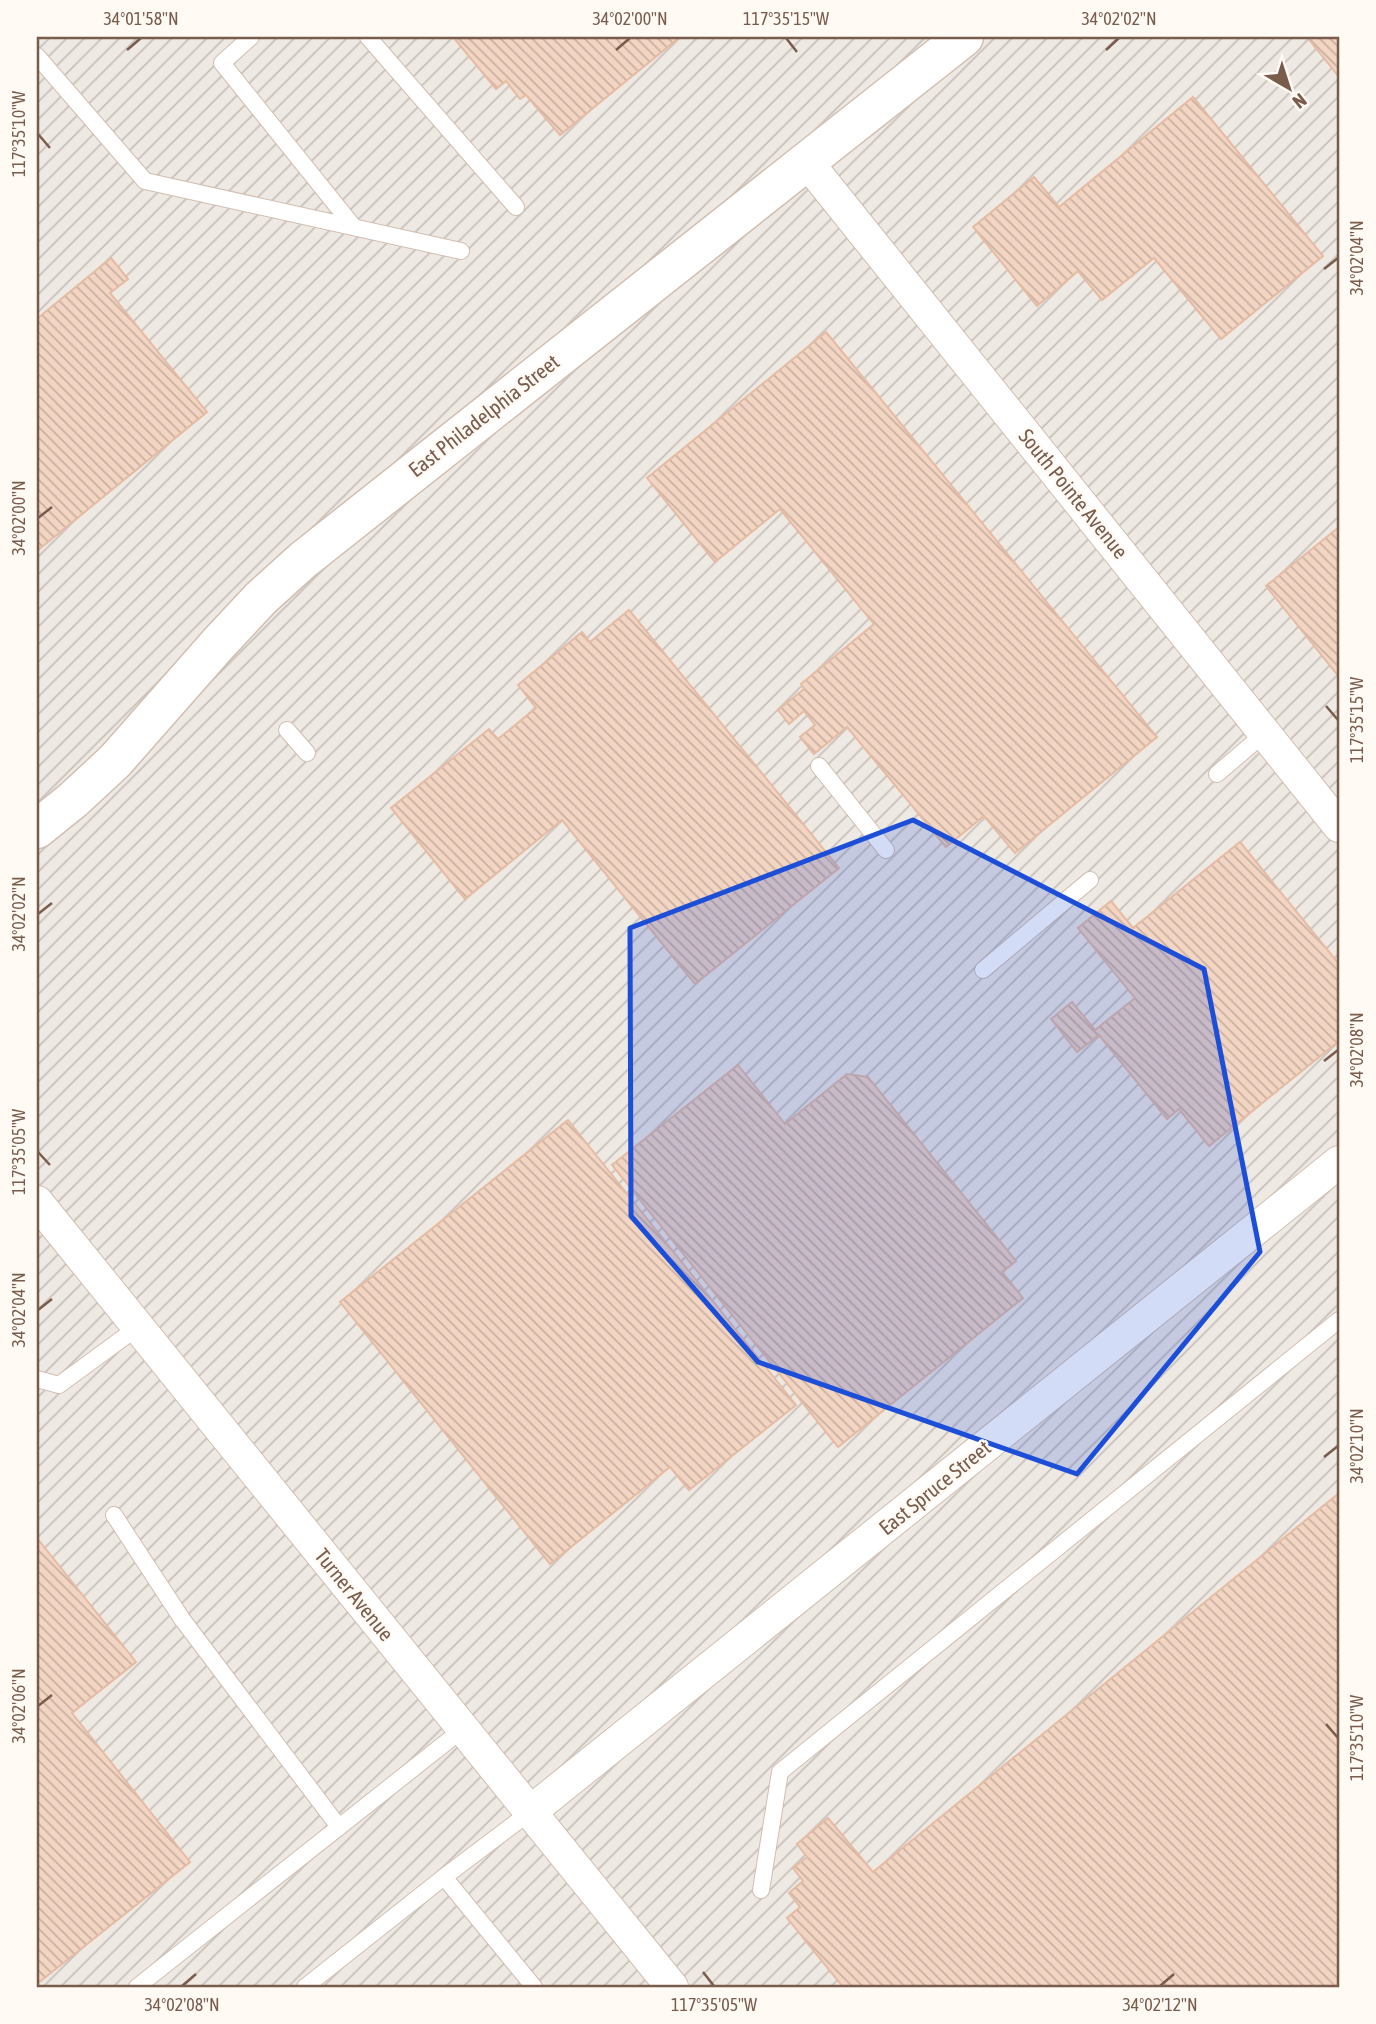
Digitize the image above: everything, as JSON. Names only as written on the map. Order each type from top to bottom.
[{"type":"street","name":"East Philadelphia Street","points":[[37,829],[115,761],[261,598],[303,560],[964,37]]},
{"type":"street","name":"South Pointe Avenue","points":[[807,162],[1339,826]]},
{"type":"street","name":"East Spruce Street","points":[[530,1812],[1339,1162]]},
{"type":"street","name":"Turner Avenue","points":[[37,1202],[672,1987]]},
{"type":"lane","points":[[251,37],[222,63],[353,226]]},
{"type":"lane","points":[[369,37],[516,207]]},
{"type":"lane","points":[[37,56],[145,181],[461,251]]},
{"type":"lane","points":[[287,730],[307,753]]},
{"type":"lane","points":[[1217,774],[1265,733]]},
{"type":"lane","points":[[819,766],[886,850]]},
{"type":"lane","points":[[983,970],[1090,880]]},
{"type":"lane","points":[[761,1890],[780,1773],[1339,1320]]},
{"type":"lane","points":[[37,1378],[59,1385],[138,1327]]},
{"type":"lane","points":[[114,1515],[182,1619],[339,1827]]},
{"type":"lane","points":[[137,1987],[463,1729]]},
{"type":"lane","points":[[305,1987],[530,1812]]},
{"type":"lane","points":[[444,1877],[534,1987]]},
{"type":"highlighted area","points":[[913,820],[1204,969],[1260,1252],[1077,1474],[758,1362],[631,1216],[630,928]]},
{"type":"shaded area","points":[[37,37],[1339,37],[1339,1987],[37,1987]]},
{"type":"building","points":[[453,37],[680,37],[560,135],[526,95],[520,99],[506,81],[496,89]]},
{"type":"building","points":[[1307,37],[1339,37],[1339,77]]},
{"type":"building","points":[[1193,97],[1323,256],[1221,339],[1154,258],[1102,300],[1078,271],[1037,306],[973,227],[1034,177],[1059,207]]},
{"type":"building","points":[[111,258],[128,279],[110,293],[207,412],[37,551],[37,317]]},
{"type":"building","points":[[826,332],[1157,737],[1015,853],[984,816],[946,847],[847,727],[814,754],[800,737],[815,725],[804,711],[789,724],[778,710],[804,689],[801,684],[874,624],[780,509],[715,562],[647,478]]},
{"type":"building","points":[[1339,527],[1339,677],[1266,586]]},
{"type":"building","points":[[629,610],[839,868],[695,984],[562,820],[465,899],[391,808],[489,729],[498,739],[536,708],[518,685],[582,632],[590,642]]},
{"type":"building","points":[[1240,842],[1339,964],[1339,1041],[1209,1146],[1179,1109],[1167,1119],[1099,1035],[1077,1052],[1051,1019],[1072,1002],[1095,1030],[1135,998],[1078,928],[1111,901],[1133,928]]},
{"type":"building","points":[[738,1065],[785,1124],[847,1074],[868,1077],[1016,1261],[1002,1272],[1023,1298],[838,1447],[612,1165]]},
{"type":"building","points":[[568,1120],[796,1405],[689,1490],[670,1467],[550,1564],[340,1302]]},
{"type":"building","points":[[1339,1493],[1339,1987],[843,1987],[787,1918],[800,1907],[789,1893],[803,1881],[793,1868],[807,1857],[797,1844],[828,1818],[873,1872]]},
{"type":"building","points":[[37,1538],[136,1662],[72,1713],[190,1862],[37,1984]]}]
